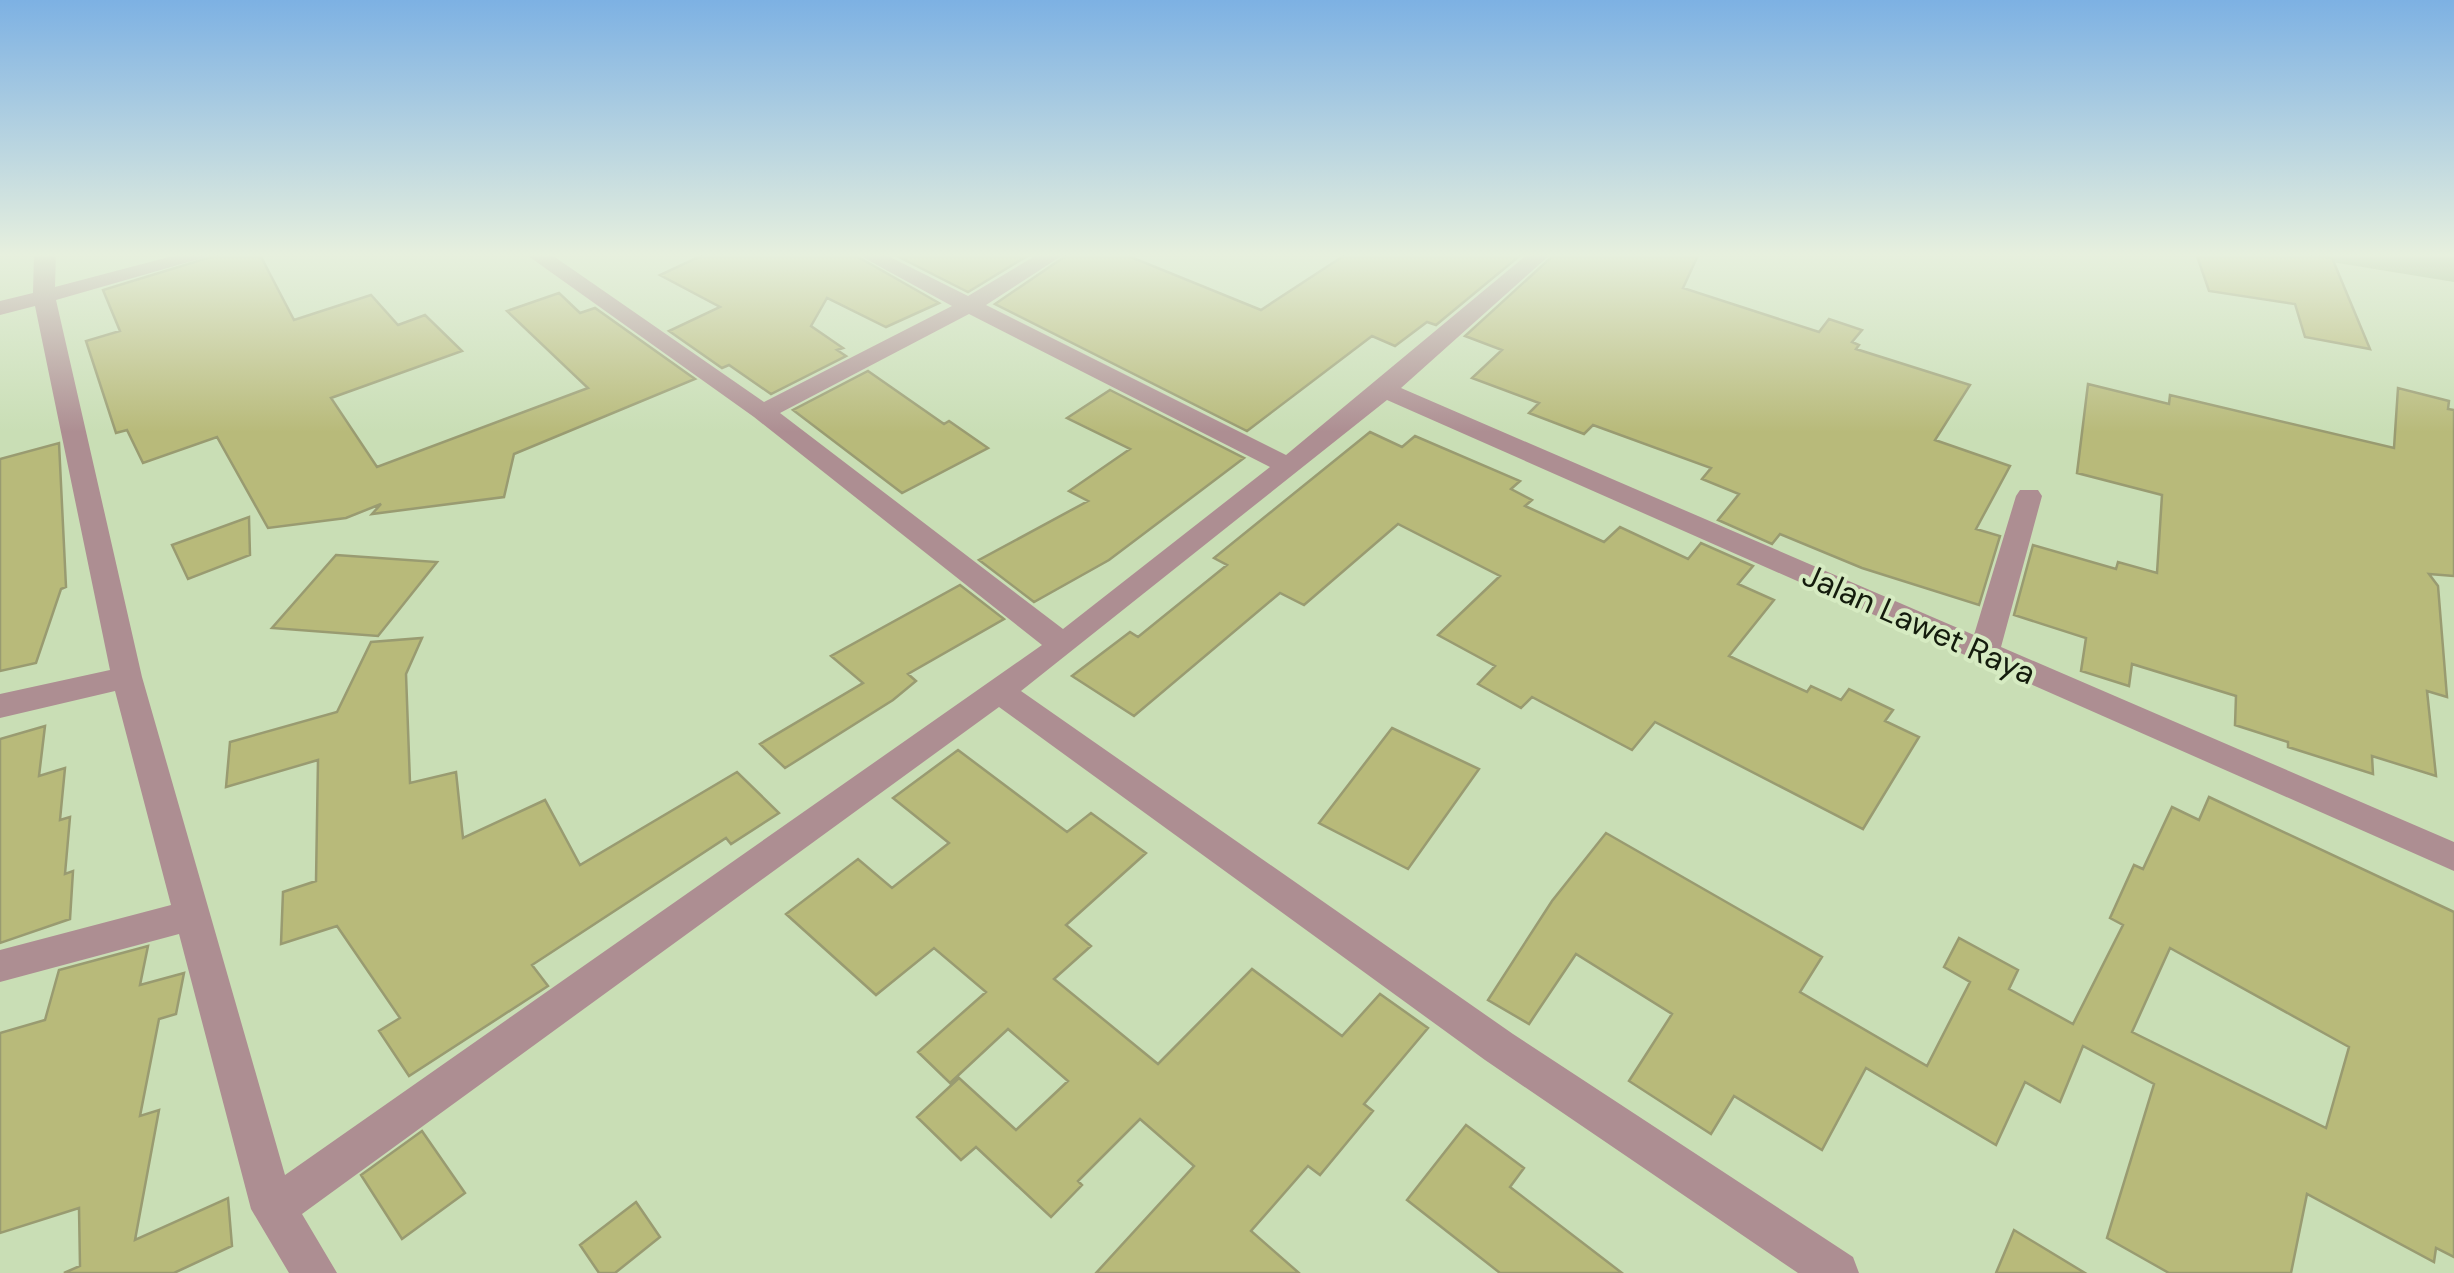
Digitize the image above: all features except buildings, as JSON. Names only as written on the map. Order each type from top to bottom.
[{"type":"street","points":[[47,312],[127,677],[272,1209],[315,1273]]},
{"type":"street","points":[[620,312],[763,412],[1063,645]]},
{"type":"street","points":[[763,412],[956,312]]},
{"type":"street","points":[[985,312],[1289,467]]},
{"type":"street","points":[[272,1209],[1000,692],[1289,467],[1474,312]]},
{"type":"street","name":"Jalan Lawet Raya","points":[[1384,390],[2454,857]]},
{"type":"street","points":[[1984,653],[2030,496]]},
{"type":"street","points":[[0,706],[127,677]]},
{"type":"street","points":[[1000,692],[1500,1047],[1838,1273]]},
{"type":"street","points":[[0,966],[191,915]]}]
